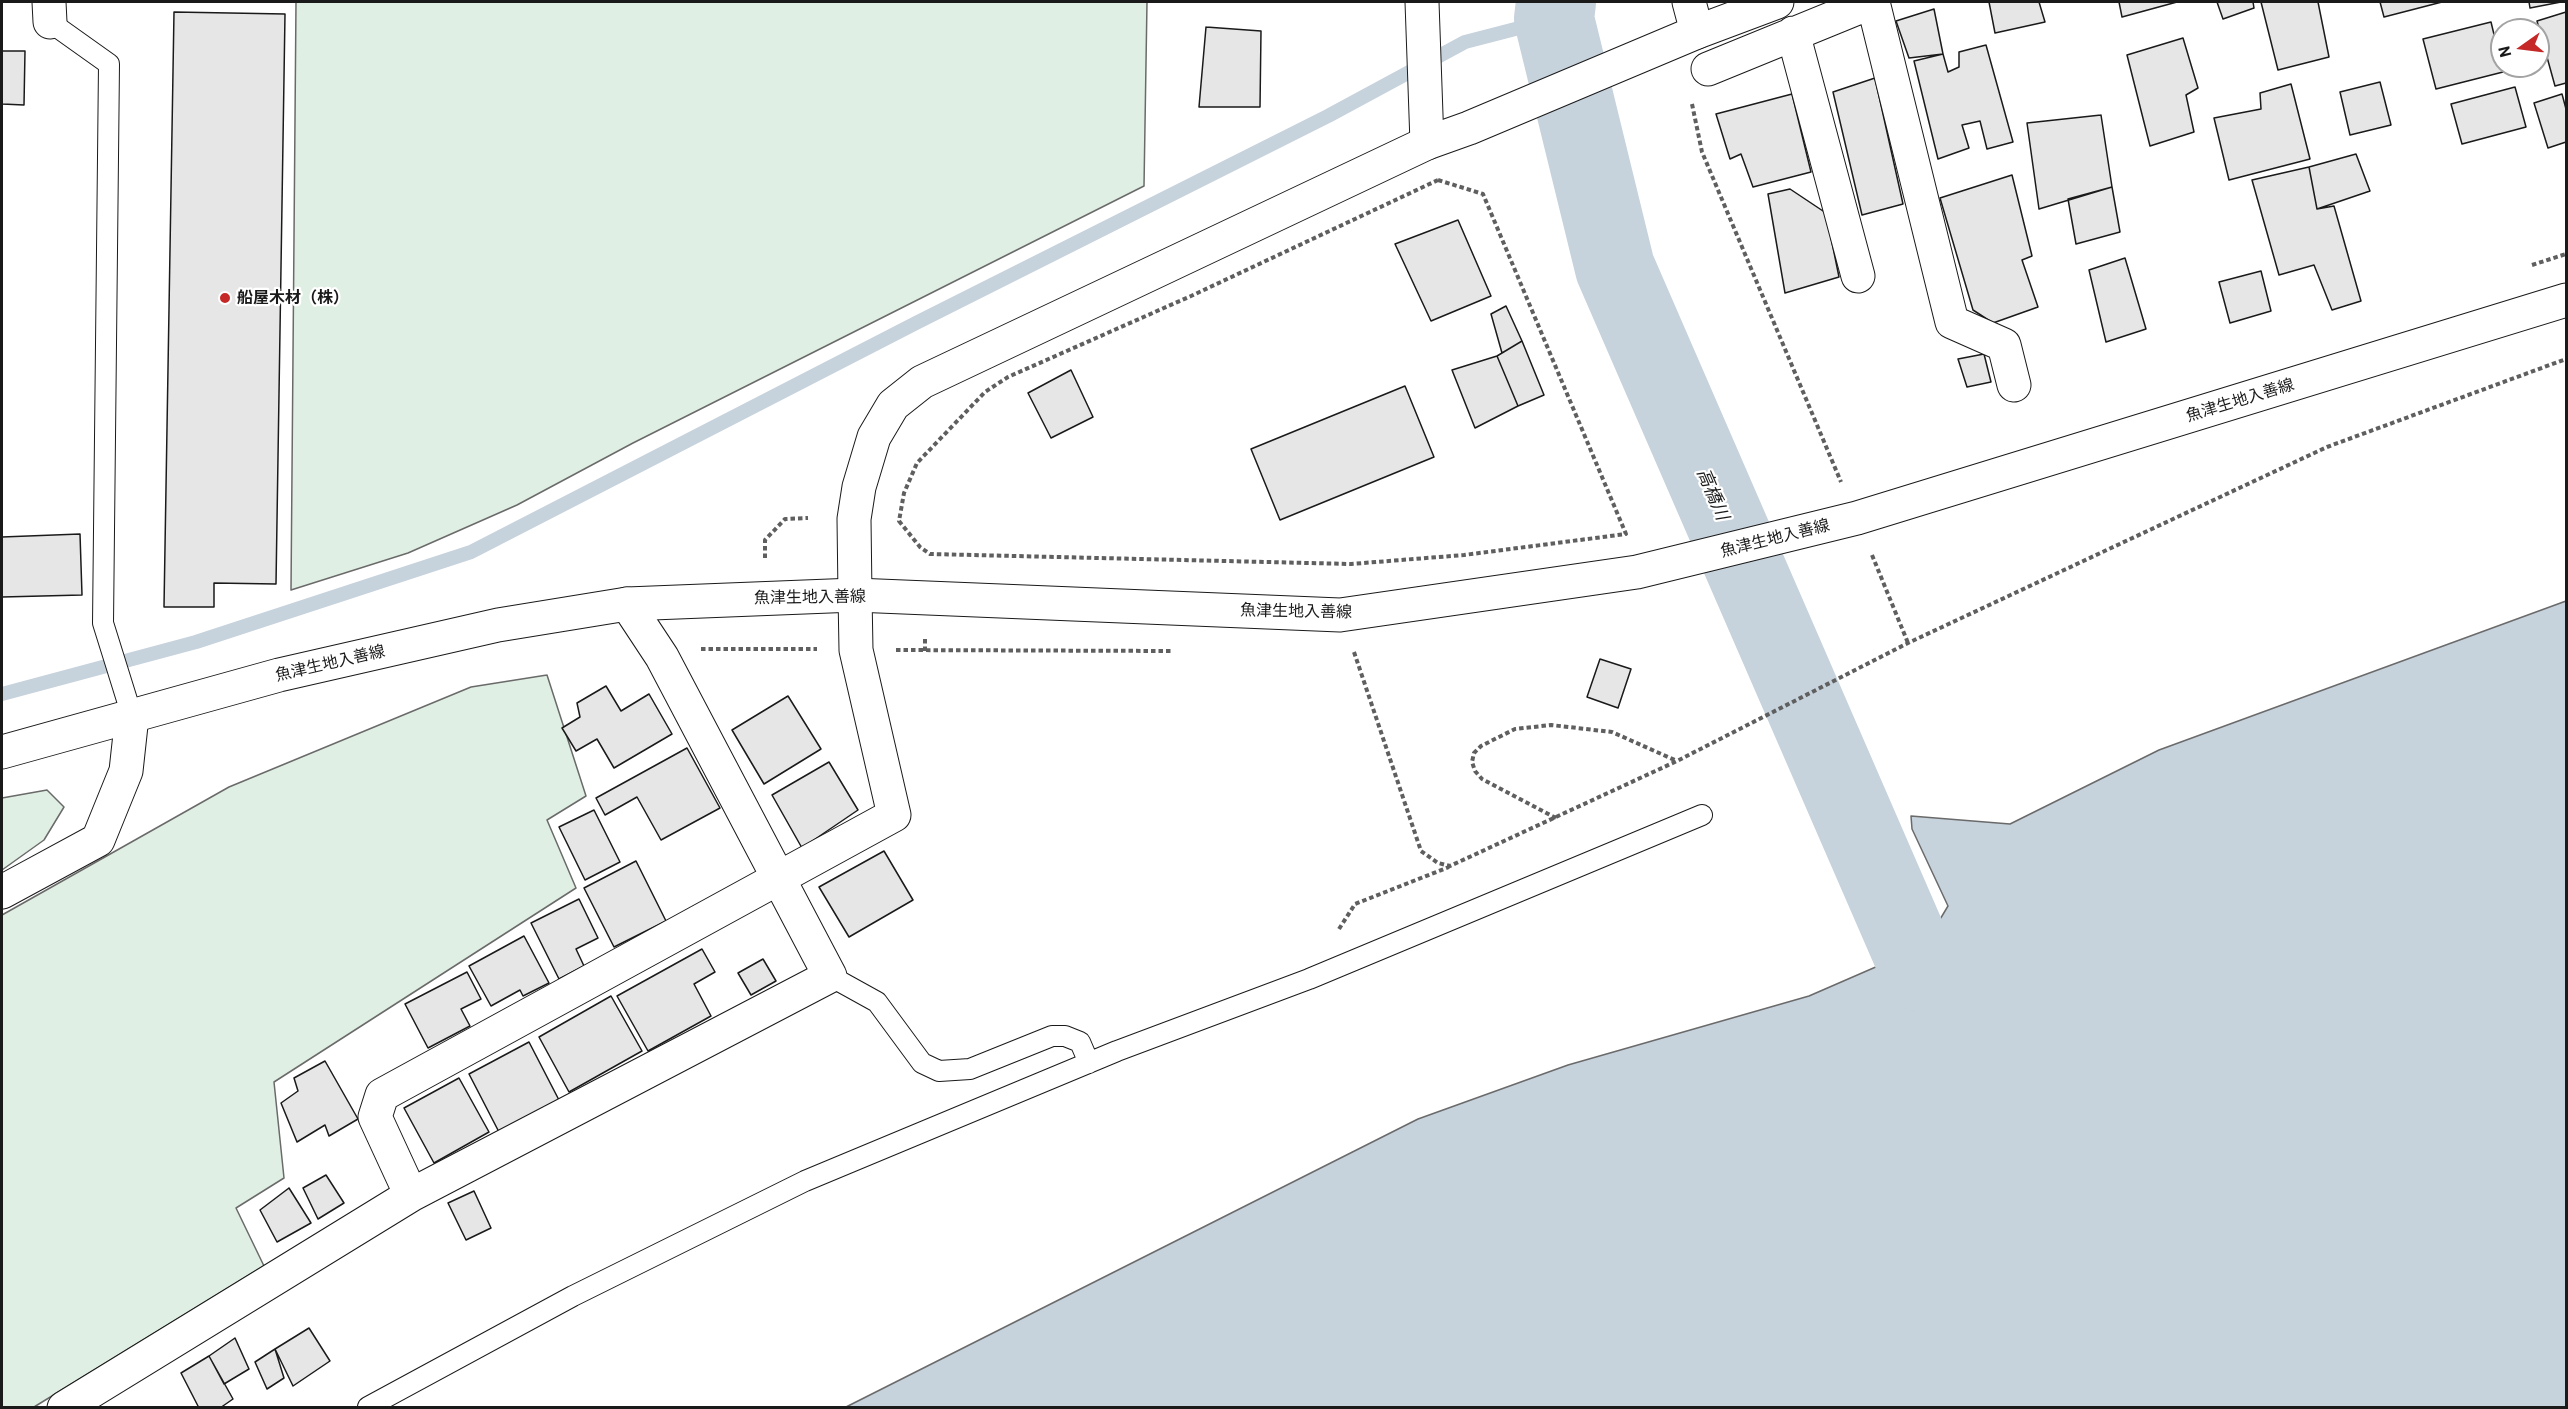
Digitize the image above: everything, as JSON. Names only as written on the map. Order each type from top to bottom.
[{"type":"street","points":[[1422,2],[1426,143]]},
{"type":"street","points":[[411,1195],[375,1117],[382,1095],[894,815],[856,650],[854,519],[874,437],[893,405],[922,381],[1426,143],[1469,128],[1693,16],[1777,2]]},
{"type":"street","points":[[1708,69],[1873,2],[1952,322],[2004,345],[2014,385]]},
{"type":"street","points":[[1793,33],[1858,276]]},
{"type":"street","name":"魚津生地入善線","points":[[2,753],[279,675],[498,625],[627,604],[855,595],[1341,615],[1637,572],[1851,504],[2566,300]]},
{"type":"street","points":[[64,1407],[411,1195],[830,975],[662,657],[627,604]]},
{"type":"street","points":[[2,892],[98,840],[126,771],[132,716]]},
{"type":"lane","points":[[50,12],[109,64],[103,623],[132,716]]},
{"type":"lane","points":[[368,1407],[573,1296],[805,1181],[1089,1063],[1309,979],[1702,815]]},
{"type":"lane","points":[[830,975],[877,1002],[922,1063],[939,1071],[970,1070],[1052,1036],[1065,1036],[1080,1042],[1089,1063]]},
{"type":"path","points":[[1708,69],[1691,93],[1702,152],[1851,504]]},
{"type":"path","points":[[1083,343],[1008,377],[985,392],[917,463],[904,493],[899,521],[920,548],[930,554],[1351,564],[1464,555],[1626,534],[1483,194],[1438,180]]},
{"type":"path","points":[[1309,979],[1355,904],[1450,866],[1557,818],[1677,761],[1908,643],[2327,447],[2566,359]]},
{"type":"path","points":[[765,559],[765,540],[785,519],[808,518]]},
{"type":"path","points":[[1870,549],[1908,643]]},
{"type":"path","points":[[1341,615],[1421,851],[1437,863],[1450,866]]},
{"type":"path","points":[[662,657],[700,649],[1177,651]]},
{"type":"path","points":[[1342,652],[1354,652]]},
{"type":"path","points":[[1557,818],[1482,779],[1475,771],[1472,762],[1474,753],[1481,746],[1515,729],[1551,725],[1612,732],[1677,761]]},
{"type":"green space","points":[[296,2],[1147,2],[1144,186],[633,443],[517,505],[408,553],[291,590]]},
{"type":"green space","points":[[547,675],[586,796],[547,820],[576,888],[274,1082],[284,1178],[236,1208],[264,1266],[34,1407],[2,1407],[2,915],[229,787],[471,687]]},
{"type":"green space","points":[[47,790],[64,807],[44,840],[2,870],[2,798]]},
{"type":"shaded area","points":[[2566,601],[2566,1407],[846,1407],[1418,1119],[1568,1065],[1809,996],[1924,946],[1948,906],[1912,829],[1911,816],[2010,824],[2159,750]]},
{"type":"building","points":[[1989,2],[2039,2],[2045,22],[1995,33]]},
{"type":"building","points":[[2119,2],[2177,2],[2122,17]]},
{"type":"building","points":[[2217,2],[2253,2],[2254,8],[2223,19]]},
{"type":"building","points":[[2261,2],[2318,2],[2329,57],[2278,70]]},
{"type":"building","points":[[2380,2],[2442,2],[2384,17]]},
{"type":"building","points":[[2529,2],[2561,2],[2530,8]]},
{"type":"building","points":[[1934,9],[1943,54],[1909,58],[1896,21]]},
{"type":"building","name":"船屋木材（株）","points":[[174,12],[285,14],[276,584],[214,583],[214,607],[164,607]]},
{"type":"building","points":[[2566,12],[2566,83],[2555,86],[2550,68],[2550,18],[2547,18]]},
{"type":"building","points":[[2490,22],[2490,75],[2436,89],[2423,39]]},
{"type":"building","points":[[1206,27],[1261,31],[1260,107],[1199,107]]},
{"type":"building","points":[[2183,38],[2198,88],[2186,95],[2194,132],[2150,146],[2127,55]]},
{"type":"building","points":[[1986,45],[2013,142],[1987,149],[1980,121],[1962,125],[1969,148],[1938,159],[1914,61],[1943,54],[1948,72],[1959,67],[1959,52]]},
{"type":"building","points":[[2,51],[25,51],[24,105],[2,104]]},
{"type":"building","points":[[1875,78],[1903,204],[1862,215],[1833,92]]},
{"type":"building","points":[[2380,82],[2391,125],[2350,135],[2340,92]]},
{"type":"building","points":[[2291,84],[2310,159],[2229,180],[2214,118],[2261,109],[2260,93]]},
{"type":"building","points":[[2515,87],[2526,127],[2462,144],[2451,104]]},
{"type":"building","points":[[1792,94],[1811,172],[1753,187],[1741,154],[1730,159],[1716,114]]},
{"type":"building","points":[[2562,94],[2566,109],[2566,142],[2548,148],[2534,103]]},
{"type":"building","points":[[2101,115],[2112,187],[2039,209],[2027,123]]},
{"type":"building","points":[[2356,154],[2370,191],[2317,209],[2309,167]]},
{"type":"building","points":[[2309,167],[2317,209],[2334,206],[2361,301],[2332,310],[2314,265],[2279,275],[2252,180]]},
{"type":"building","points":[[2012,175],[2032,256],[2022,260],[2038,307],[1993,323],[1973,310],[1940,198]]},
{"type":"building","points":[[2112,187],[2120,232],[2076,244],[2068,199]]},
{"type":"building","points":[[1790,189],[1826,213],[1839,277],[1785,293],[1768,194]]},
{"type":"building","points":[[1458,220],[1491,296],[1431,321],[1395,244]]},
{"type":"building","points":[[2125,258],[2146,329],[2106,342],[2089,270]]},
{"type":"building","points":[[2261,271],[2271,311],[2230,323],[2219,282]]},
{"type":"building","points":[[1506,306],[1522,341],[1502,353],[1491,314]]},
{"type":"building","points":[[1522,341],[1544,395],[1518,406],[1497,356]]},
{"type":"building","points":[[1984,354],[1991,382],[1967,387],[1958,359]]},
{"type":"building","points":[[1497,356],[1518,406],[1475,428],[1452,370]]},
{"type":"building","points":[[1071,370],[1093,417],[1051,438],[1028,393]]},
{"type":"building","points":[[1405,386],[1434,457],[1280,520],[1251,449]]},
{"type":"building","points":[[80,534],[82,595],[2,597],[2,537]]},
{"type":"building","points":[[1600,659],[1631,669],[1618,708],[1587,697]]},
{"type":"building","points":[[606,686],[621,711],[649,694],[672,734],[614,768],[597,739],[576,751],[562,728],[580,717],[577,703]]},
{"type":"building","points":[[788,696],[821,749],[764,784],[732,730]]},
{"type":"building","points":[[687,748],[720,808],[661,840],[637,797],[605,815],[596,798]]},
{"type":"building","points":[[829,762],[858,810],[802,848],[772,795]]},
{"type":"building","points":[[594,810],[620,862],[585,880],[559,827]]},
{"type":"building","points":[[884,851],[913,900],[849,937],[819,887]]},
{"type":"building","points":[[636,861],[666,921],[614,947],[584,888]]},
{"type":"building","points":[[579,899],[598,938],[576,949],[584,966],[559,979],[531,923]]},
{"type":"building","points":[[524,936],[549,983],[523,996],[520,990],[491,1006],[469,966]]},
{"type":"building","points":[[702,949],[715,972],[694,984],[711,1016],[648,1051],[617,996]]},
{"type":"building","points":[[763,959],[776,981],[751,995],[738,973]]},
{"type":"building","points":[[467,972],[481,999],[461,1009],[470,1026],[428,1048],[405,1004]]},
{"type":"building","points":[[611,996],[642,1051],[569,1092],[539,1037]]},
{"type":"building","points":[[529,1042],[560,1102],[500,1134],[469,1074]]},
{"type":"building","points":[[325,1061],[358,1119],[329,1136],[325,1125],[297,1142],[281,1103],[298,1091],[294,1078]]},
{"type":"building","points":[[459,1078],[489,1132],[434,1163],[404,1108]]},
{"type":"building","points":[[326,1175],[344,1203],[318,1219],[303,1188]]},
{"type":"building","points":[[289,1188],[311,1223],[277,1242],[260,1210]]},
{"type":"building","points":[[474,1191],[491,1228],[466,1240],[448,1203]]},
{"type":"building","points":[[309,1328],[330,1361],[293,1386],[275,1349]]},
{"type":"building","points":[[235,1338],[249,1369],[224,1384],[209,1356]]},
{"type":"building","points":[[275,1349],[284,1378],[267,1389],[255,1362]]},
{"type":"building","points":[[209,1356],[233,1399],[220,1408],[199,1408],[181,1373]]},
{"type":"waterway","name":"高橋川","points":[[1556,2],[1554,19],[1615,268],[1921,972]]},
{"type":"waterway","points":[[2,694],[196,642],[471,552],[916,323],[1328,116],[1465,42],[1554,19]]},
{"type":"place","name":"船屋木材（株）","points":[[225,298]]}]
